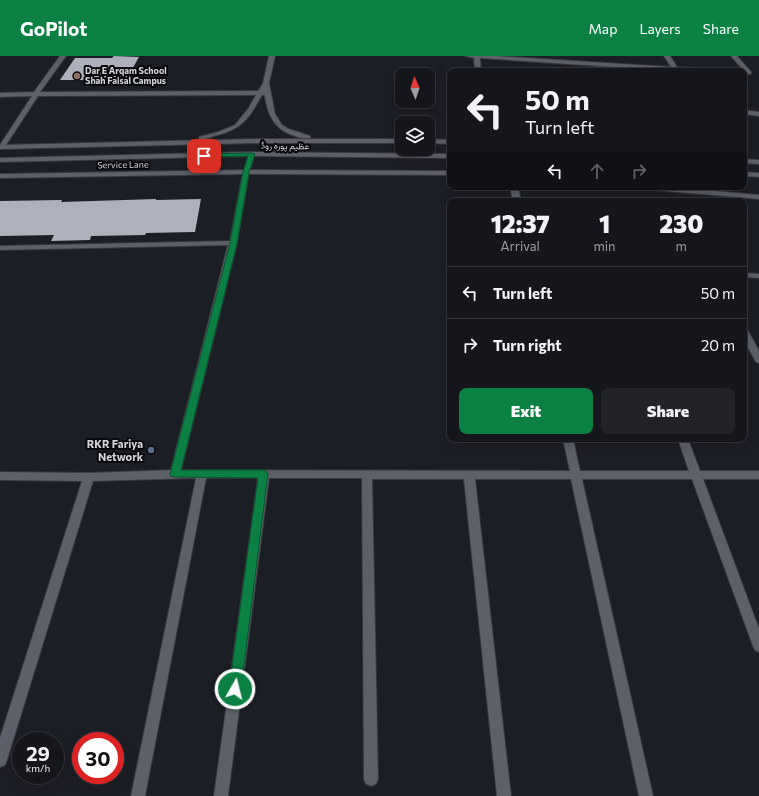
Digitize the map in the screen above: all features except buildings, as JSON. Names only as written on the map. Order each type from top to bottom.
[{"type":"street","points":[[1,147],[63,56]]},
{"type":"street","points":[[180,143],[220,133],[237,126],[251,110],[266,83],[272,56]]},
{"type":"street","points":[[468,56],[541,58],[654,68]]},
{"type":"street","points":[[477,56],[478,68]]},
{"type":"street","points":[[607,56],[611,64]]},
{"type":"street","points":[[667,56],[675,68]]},
{"type":"street","points":[[734,56],[745,68]]},
{"type":"street","points":[[266,83],[270,110],[277,125],[286,132],[328,141]]},
{"type":"street","points":[[0,95],[268,93]]},
{"type":"street","points":[[747,112],[759,114]]},
{"type":"street","name":"عظیم پورہ روڈ","points":[[1,147],[180,143],[395,141]]},
{"type":"street","points":[[435,142],[447,142]]},
{"type":"street","points":[[175,474],[233,243],[246,172],[252,154]]},
{"type":"street","name":"عظیم پورہ روڈ","points":[[0,160],[252,154],[447,156]]},
{"type":"street","points":[[747,161],[759,162]]},
{"type":"street","name":"Service Lane","points":[[0,176],[246,172],[447,173]]},
{"type":"street","points":[[747,174],[759,175]]},
{"type":"street","points":[[678,190],[759,197]]},
{"type":"street","points":[[0,248],[233,243]]},
{"type":"street","points":[[747,275],[759,276]]},
{"type":"street","points":[[747,337],[759,360]]},
{"type":"street","points":[[569,442],[646,796]]},
{"type":"street","points":[[684,442],[759,646]]},
{"type":"street","points":[[0,476],[89,477],[175,474],[576,474],[696,476],[759,474]]},
{"type":"street","points":[[138,796],[202,474]]},
{"type":"street","points":[[220,796],[264,474]]},
{"type":"street","points":[[367,474],[371,779]]},
{"type":"street","points":[[469,474],[504,796]]},
{"type":"street","points":[[0,760],[89,477]]},
{"type":"place","name":"Dar E Arqam School Shah Faisal Campus","points":[[77,76]]},
{"type":"place","name":"RKR Fariya Network","points":[[151,450]]},
{"type":"route","points":[[204,156],[252,154],[246,172],[233,243],[175,474],[264,474],[235,689]]}]
